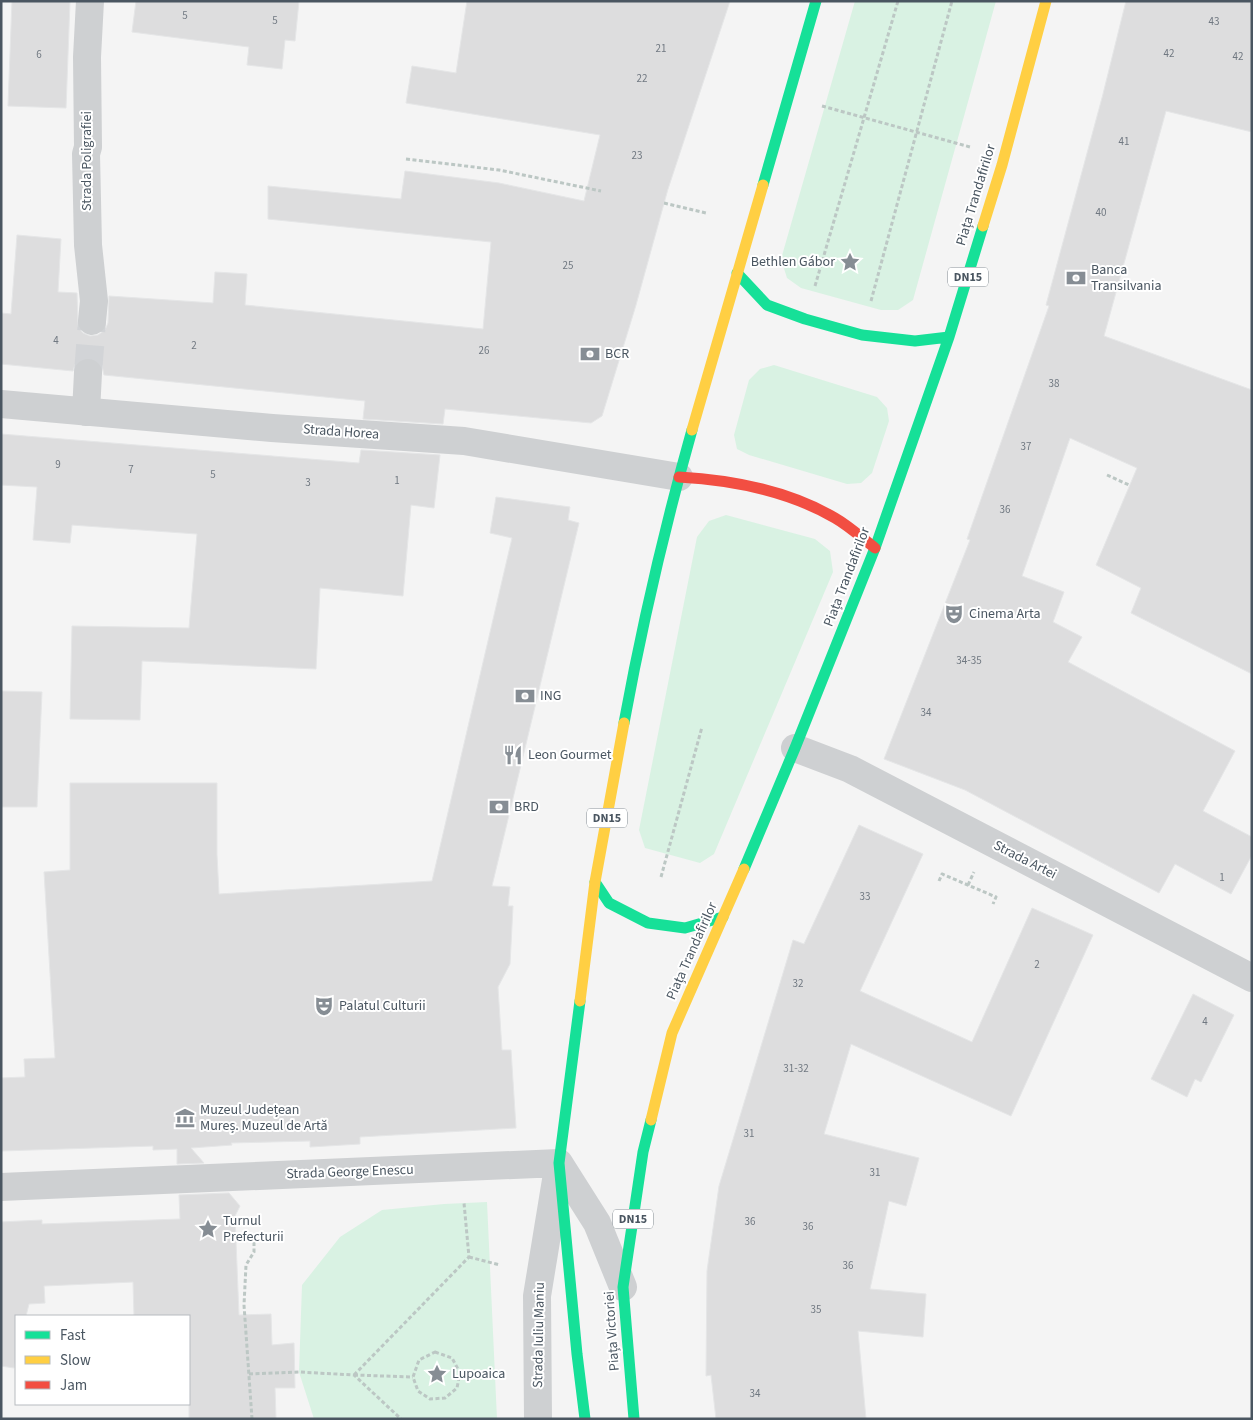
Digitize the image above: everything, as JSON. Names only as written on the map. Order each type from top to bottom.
[{"type":"main road","name":"DN15","points":[[558,1163],[595,882],[635,662],[679,477],[816,1]]},
{"type":"main road","name":"Piața Trandafirilor","points":[[643,1152],[672,1033],[795,748],[874,548],[950,337],[1002,165],[1046,1]]},
{"type":"main road","points":[[737,273],[767,304],[805,319],[862,335],[915,341],[950,337]]},
{"type":"main road","points":[[679,477],[715,479],[758,487],[802,503],[835,518],[874,548]]},
{"type":"main road","points":[[595,882],[609,903],[648,923],[685,928],[723,917]]},
{"type":"main road","name":"Piața Victoriei","points":[[634,1419],[623,1287],[643,1152]]},
{"type":"main road","points":[[558,1163],[585,1419]]},
{"type":"street","name":"Strada Poligrafiei","points":[[90,1],[87,57],[88,147],[86,154],[88,245],[93,311]]},
{"type":"street","points":[[86,412],[88,373]]},
{"type":"street","name":"Strada Horea","points":[[1,404],[272,428],[464,441],[679,477]]},
{"type":"street","name":"Strada Artei","points":[[795,748],[850,770],[1252,978]]},
{"type":"street","points":[[558,1163],[597,1223],[623,1287]]},
{"type":"street","name":"Strada George Enescu","points":[[1,1187],[558,1163]]},
{"type":"street","name":"Strada Iuliu Maniu","points":[[538,1419],[537,1296],[558,1163]]},
{"type":"path","points":[[812,295],[898,1]]},
{"type":"path","points":[[871,302],[952,1]]},
{"type":"path","points":[[817,104],[916,133],[974,147]]},
{"type":"path","points":[[406,159],[499,170],[600,191]]},
{"type":"path","points":[[664,203],[706,213]]},
{"type":"path","points":[[1107,475],[1129,485]]},
{"type":"path","points":[[661,877],[702,727]]},
{"type":"path","points":[[968,885],[975,870]]},
{"type":"path","points":[[940,881],[942,874],[996,897],[993,904]]},
{"type":"path","points":[[354,1375],[469,1257],[464,1197]]},
{"type":"path","points":[[252,1419],[244,1305],[246,1265],[254,1252],[254,1241]]},
{"type":"path","points":[[469,1257],[500,1264]]},
{"type":"path","points":[[435,1352],[452,1358],[460,1373],[457,1388],[445,1398],[430,1399],[418,1391],[413,1377],[419,1360],[435,1352]]},
{"type":"path","points":[[248,1374],[299,1372],[413,1377]]},
{"type":"path","points":[[460,1373],[504,1372]]},
{"type":"path","points":[[354,1375],[400,1419]]},
{"type":"green space","points":[[855,1],[996,1],[913,300],[898,310],[881,310],[801,288],[787,278],[781,259]]},
{"type":"green space","points":[[774,365],[877,397],[887,408],[889,421],[872,473],[861,483],[847,484],[749,455],[737,449],[734,435],[749,380],[760,369]]},
{"type":"green space","points":[[726,515],[815,539],[830,551],[833,572],[714,854],[700,863],[645,848],[639,830],[697,537],[709,521]]},
{"type":"green space","points":[[487,1202],[497,1419],[314,1419],[299,1372],[302,1285],[340,1237],[382,1210]]},
{"type":"building","points":[[12,1],[70,1],[66,108],[8,106]]},
{"type":"building","points":[[136,1],[299,1],[295,41],[285,40],[282,69],[247,65],[249,47],[132,32]]},
{"type":"building","points":[[467,1],[730,1],[668,189],[636,305],[602,416],[591,423],[445,409],[443,424],[363,419],[365,401],[104,375],[102,365],[97,360],[89,357],[80,359],[75,364],[73,371],[1,364],[1,313],[11,314],[17,235],[61,239],[58,292],[77,293],[78,327],[83,333],[90,336],[98,335],[105,330],[108,323],[109,296],[213,303],[215,272],[247,274],[245,305],[483,329],[491,242],[268,219],[268,186],[401,199],[405,171],[499,183],[584,201],[600,135],[406,103],[412,66],[456,73]]},
{"type":"building","points":[[1126,1],[1252,1],[1252,132],[1166,111],[1104,336],[1252,390],[1252,674],[1131,613],[1141,588],[1096,565],[1137,468],[1070,438],[1022,576],[1064,592],[1053,622],[1082,637],[1068,662],[1235,751],[1203,811],[1252,837],[1252,855],[1231,894],[1175,864],[1159,893],[965,790],[884,759],[970,540],[967,539],[1049,306],[1046,305]]},
{"type":"building","points":[[1,434],[359,463],[361,450],[440,455],[434,508],[411,505],[403,596],[320,588],[316,669],[142,661],[140,720],[70,719],[72,626],[189,628],[197,534],[72,525],[70,543],[33,540],[37,487],[1,485]]},
{"type":"building","points":[[496,497],[570,507],[568,520],[579,523],[492,886],[510,887],[508,906],[513,906],[510,964],[498,987],[502,1050],[511,1050],[516,1128],[360,1137],[360,1144],[310,1147],[310,1141],[231,1143],[232,1145],[191,1148],[204,1163],[177,1164],[177,1149],[153,1150],[153,1146],[1,1151],[1,1078],[25,1077],[24,1059],[55,1058],[44,872],[70,870],[70,783],[217,783],[219,894],[432,881],[512,538],[490,533]]},
{"type":"building","points":[[1,691],[42,692],[37,807],[1,807]]},
{"type":"building","points":[[859,825],[923,854],[860,991],[972,1042],[1032,908],[1093,935],[1011,1116],[851,1044],[824,1134],[919,1158],[906,1206],[889,1201],[870,1289],[926,1294],[923,1337],[858,1331],[866,1419],[716,1419],[711,1375],[706,1376],[707,1271],[719,1186],[793,940],[804,944]]},
{"type":"building","points":[[1193,994],[1234,1015],[1201,1082],[1195,1079],[1187,1097],[1151,1079]]},
{"type":"building","points":[[229,1193],[240,1206],[235,1216],[239,1315],[271,1314],[272,1345],[294,1343],[295,1388],[275,1388],[276,1419],[189,1419],[190,1315],[134,1315],[133,1282],[44,1286],[45,1303],[29,1304],[26,1315],[15,1315],[14,1368],[1,1366],[1,1222],[42,1220],[42,1224],[180,1219],[179,1195]]},
{"type":"tunnel","points":[[88,373],[92,321]]},
{"type":"traffic: fast","points":[[763,185],[816,1]]},
{"type":"traffic: fast","points":[[744,869],[875,548],[949,337],[983,226]]},
{"type":"traffic: fast","points":[[737,273],[767,305],[805,319],[862,335],[915,341],[949,337]]},
{"type":"traffic: fast","points":[[624,723],[638,649],[692,430]]},
{"type":"traffic: fast","points":[[595,882],[609,903],[648,923],[685,928],[723,917]]},
{"type":"traffic: fast","points":[[580,1001],[559,1163],[585,1419]]},
{"type":"traffic: fast","points":[[634,1419],[623,1287],[643,1152],[651,1120]]},
{"type":"traffic: slow","points":[[983,226],[1002,165],[1046,1]]},
{"type":"traffic: slow","points":[[692,430],[763,185]]},
{"type":"traffic: slow","points":[[580,1001],[595,882],[624,723]]},
{"type":"traffic: slow","points":[[651,1120],[672,1033],[744,869]]},
{"type":"traffic: jam","points":[[679,477],[739,484],[798,500],[840,521],[875,548]]},
{"type":"place","name":"Bethlen Gábor","points":[[850,262]]},
{"type":"place","name":"Banca Transilvania","points":[[1076,278]]},
{"type":"place","name":"BCR","points":[[590,354]]},
{"type":"place","name":"Cinema Arta","points":[[954,614]]},
{"type":"place","name":"ING","points":[[525,696]]},
{"type":"place","name":"Leon Gourmet","points":[[513,755]]},
{"type":"place","name":"BRD","points":[[499,807]]},
{"type":"place","name":"Palatul Culturii","points":[[324,1006]]},
{"type":"place","name":"Muzeul Județean Mureș. Muzeul de Artă","points":[[185,1118]]},
{"type":"place","name":"Turnul Prefecturii","points":[[208,1229]]},
{"type":"place","name":"Lupoaica","points":[[437,1374]]}]
